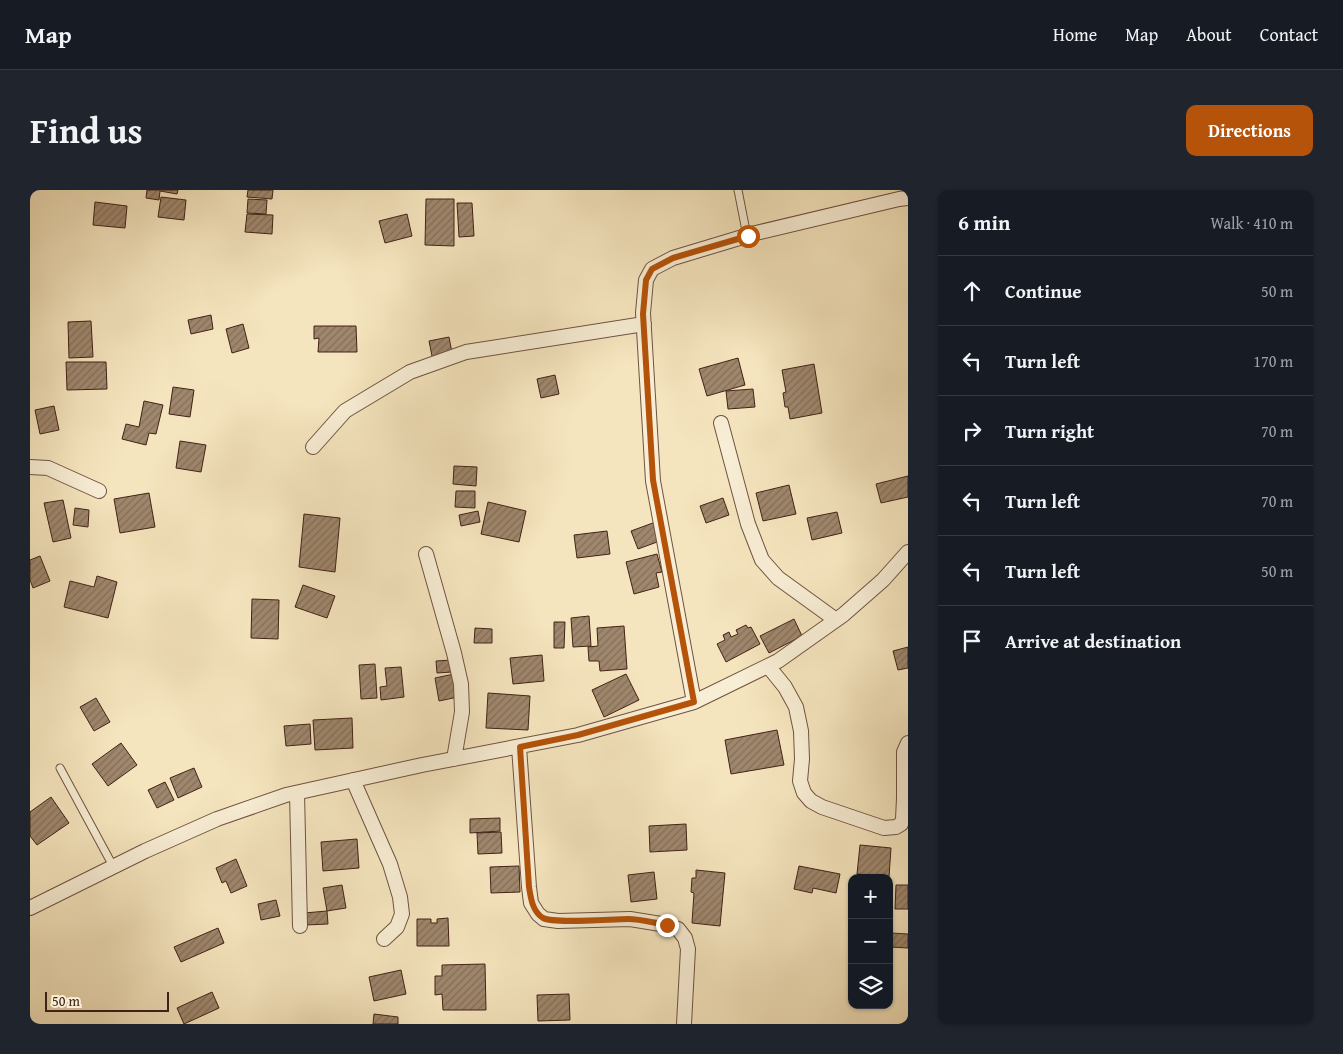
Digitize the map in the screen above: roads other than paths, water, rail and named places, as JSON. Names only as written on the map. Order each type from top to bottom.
[{"type":"street","points":[[694,702],[653,480],[643,314],[646,280],[652,269],[673,258],[748,236],[908,198]]},
{"type":"street","points":[[313,447],[345,411],[410,372],[466,352],[644,324]]},
{"type":"street","points":[[721,423],[748,524],[762,560],[778,578],[836,620]]},
{"type":"street","points":[[30,466],[48,468],[99,491]]},
{"type":"street","points":[[30,908],[144,851],[217,820],[286,795],[578,735],[694,702],[778,661],[836,620],[883,580],[908,552]]},
{"type":"street","points":[[426,554],[461,684],[462,712],[454,759]]},
{"type":"street","points":[[768,666],[785,687],[796,707],[801,731],[802,759],[800,781],[804,793],[811,802],[884,828],[896,827],[901,824],[904,798],[904,752],[908,743]]},
{"type":"street","points":[[520,747],[529,887],[532,903],[538,914],[544,919],[558,921],[630,919],[667,925],[678,929],[686,938],[688,949],[684,1024]]},
{"type":"street","points":[[352,780],[390,864],[400,896],[402,914],[397,927],[384,939]]},
{"type":"street","points":[[297,793],[300,926]]},
{"type":"lane","points":[[738,190],[748,236]]},
{"type":"lane","points":[[60,768],[113,866]]}]
